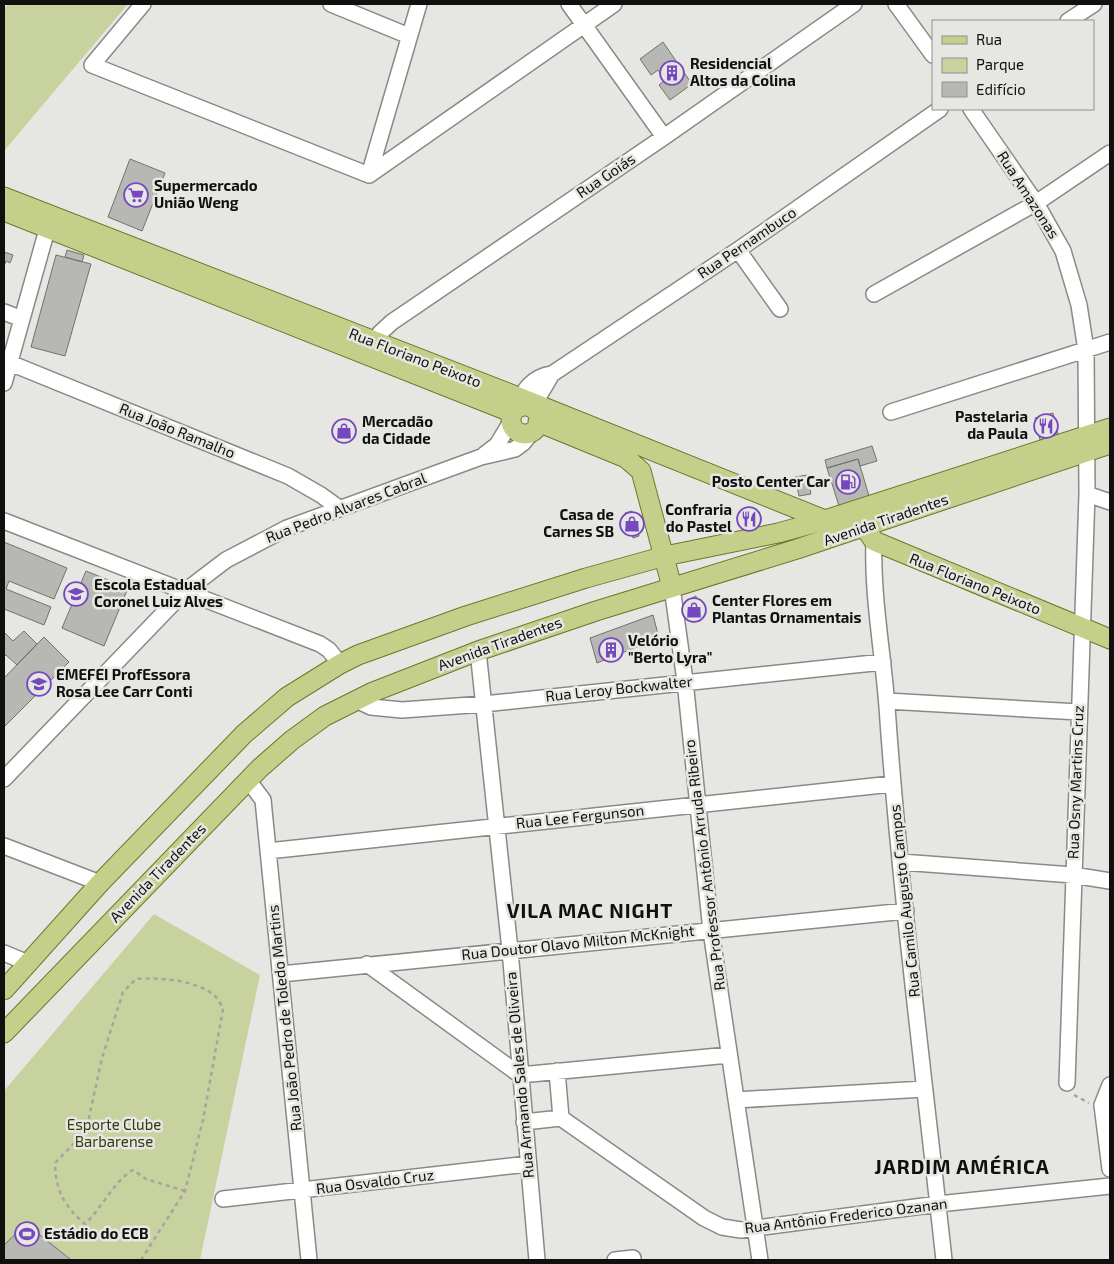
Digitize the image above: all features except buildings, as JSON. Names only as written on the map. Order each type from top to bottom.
[{"type":"main road","name":"Rua Floriano Peixoto","points":[[4,197],[49,222],[371,350],[537,419],[626,458],[642,471]]},
{"type":"main road","name":"Rua Floriano Peixoto","points":[[4,211],[49,222]]},
{"type":"main road","points":[[515,410],[519,432],[537,419]]},
{"type":"main road","name":"Rua Floriano Peixoto","points":[[537,419],[662,456],[825,520]]},
{"type":"main road","name":"Avenida Tiradentes","points":[[4,1033],[248,780],[292,740],[325,716],[356,700],[478,651],[672,587],[864,527],[1088,443],[1110,428]]},
{"type":"main road","name":"Avenida Tiradentes","points":[[1088,443],[1110,444]]},
{"type":"main road","points":[[642,471],[662,456]]},
{"type":"main road","name":"Rua Professor Antônio Arruda Ribeiro","points":[[642,471],[672,587]]},
{"type":"main road","name":"Avenida Tiradentes","points":[[4,990],[100,883],[244,734],[287,697],[340,664],[358,655],[466,616],[586,578],[665,556],[778,533],[825,520],[864,527]]},
{"type":"main road","name":"Rua Floriano Peixoto","points":[[864,527],[1082,628],[1110,638]]},
{"type":"street","points":[[143,4],[92,65],[369,175]]},
{"type":"street","points":[[331,4],[409,36]]},
{"type":"street","points":[[369,175],[418,4]]},
{"type":"street","points":[[569,4],[664,137]]},
{"type":"street","points":[[369,175],[614,4]]},
{"type":"street","name":"Rua Goiás","points":[[371,350],[392,322],[664,137],[854,4]]},
{"type":"street","points":[[896,4],[932,54]]},
{"type":"street","points":[[1070,20],[1094,4]]},
{"type":"street","name":"Rua Pernambuco","points":[[515,410],[527,386],[542,376],[552,374],[738,250],[939,110]]},
{"type":"street","name":"Rua Amazonas","points":[[972,110],[1036,203],[1063,251],[1072,276],[1086,350],[1088,443]]},
{"type":"street","points":[[874,294],[1036,203],[1110,154]]},
{"type":"street","points":[[4,383],[49,222]]},
{"type":"street","points":[[738,250],[780,309]]},
{"type":"street","points":[[4,312],[22,319]]},
{"type":"street","points":[[891,412],[1110,342]]},
{"type":"street","name":"Rua João Ramalho","points":[[10,363],[288,476],[339,508]]},
{"type":"street","name":"Rua Pernambuco","points":[[537,419],[539,396],[552,374]]},
{"type":"street","name":"Rua Pedro Alvares Cabral","points":[[481,457],[497,445],[515,410]]},
{"type":"street","name":"Rua Pedro Alvares Cabral","points":[[4,779],[184,592],[226,560],[256,543],[339,508],[481,457],[515,449],[523,443],[537,419]]},
{"type":"street","name":"Rua Osny Martins Cruz","points":[[1067,1083],[1088,443]]},
{"type":"street","points":[[1087,494],[1110,502]]},
{"type":"street","points":[[4,521],[320,644],[329,650],[340,664]]},
{"type":"street","name":"Rua Camilo Augusto Campos","points":[[864,527],[873,570],[887,702],[892,784],[944,1260]]},
{"type":"street","name":"Rua Professor Antônio Arruda Ribeiro","points":[[672,587],[685,681],[711,930],[760,1260]]},
{"type":"street","name":"Rua Armando Sales de Oliveira","points":[[478,651],[510,950],[537,1260]]},
{"type":"street","name":"Rua Leroy Bockwalter","points":[[356,700],[371,707],[402,710],[484,704],[685,681],[883,662]]},
{"type":"street","points":[[887,702],[1079,712]]},
{"type":"street","name":"Rua João Pedro de Toledo Martins","points":[[248,780],[263,800],[309,1260]]},
{"type":"street","name":"Rua Lee Fergunson","points":[[268,850],[892,784]]},
{"type":"street","points":[[4,846],[100,883]]},
{"type":"street","points":[[902,862],[1073,875],[1110,881]]},
{"type":"street","name":"Rua Doutor Olavo Milton McKnight","points":[[281,974],[906,911]]},
{"type":"street","points":[[4,953],[28,963]]},
{"type":"street","points":[[367,964],[520,1075],[729,1055]]},
{"type":"street","points":[[524,1122],[561,1118],[557,1071]]},
{"type":"street","points":[[1110,1085],[1102,1105],[1110,1169]]},
{"type":"street","points":[[736,1100],[924,1089]]},
{"type":"street","name":"Rua Antônio Frederico Ozanan","points":[[561,1118],[704,1218],[722,1227],[757,1230],[938,1204],[1110,1186]]},
{"type":"street","name":"Rua Osvaldo Cruz","points":[[223,1199],[528,1164]]},
{"type":"street","points":[[615,1260],[633,1258],[633,1260]]},
{"type":"path","points":[[141,1260],[185,1191],[203,1120],[223,1009],[215,996],[186,982],[155,977],[136,978],[123,992],[102,1058],[87,1127],[55,1163],[58,1191],[70,1211],[85,1224],[126,1174],[133,1170],[146,1179],[185,1191]]},
{"type":"path","points":[[1067,1083],[1073,1094],[1084,1102],[1102,1105]]},
{"type":"green space","points":[[8,4],[128,4],[4,151],[4,9]]},
{"type":"green space","name":"Esporte Clube Barbarense","points":[[154,914],[260,975],[200,1260],[4,1260],[4,1091]]},
{"type":"place","name":"Residencial Altos da Colina","points":[[672,73]]},
{"type":"place","name":"Supermercado União Weng","points":[[136,195]]},
{"type":"place","name":"Pastelaria da Paula","points":[[1046,426]]},
{"type":"place","name":"Mercadão da Cidade","points":[[344,431]]},
{"type":"place","name":"Posto Center Car","points":[[848,482]]},
{"type":"place","name":"Confraria do Pastel","points":[[749,519]]},
{"type":"place","name":"Casa de Carnes SB","points":[[632,524]]},
{"type":"place","name":"Escola Estadual Coronel Luiz Alves","points":[[76,594]]},
{"type":"place","name":"Center Flores em Plantas Ornamentais","points":[[694,610]]},
{"type":"place","name":"Velório \"Berto Lyra\"","points":[[611,650]]},
{"type":"place","name":"EMEFEI ProfEssora Rosa Lee Carr Conti","points":[[39,684]]},
{"type":"place","name":"Estádio do ECB","points":[[27,1234]]},
{"type":"district","name":"VILA MAC NIGHT","points":[[590,911]]},
{"type":"district","name":"JARDIM AMÉRICA","points":[[962,1167]]}]
